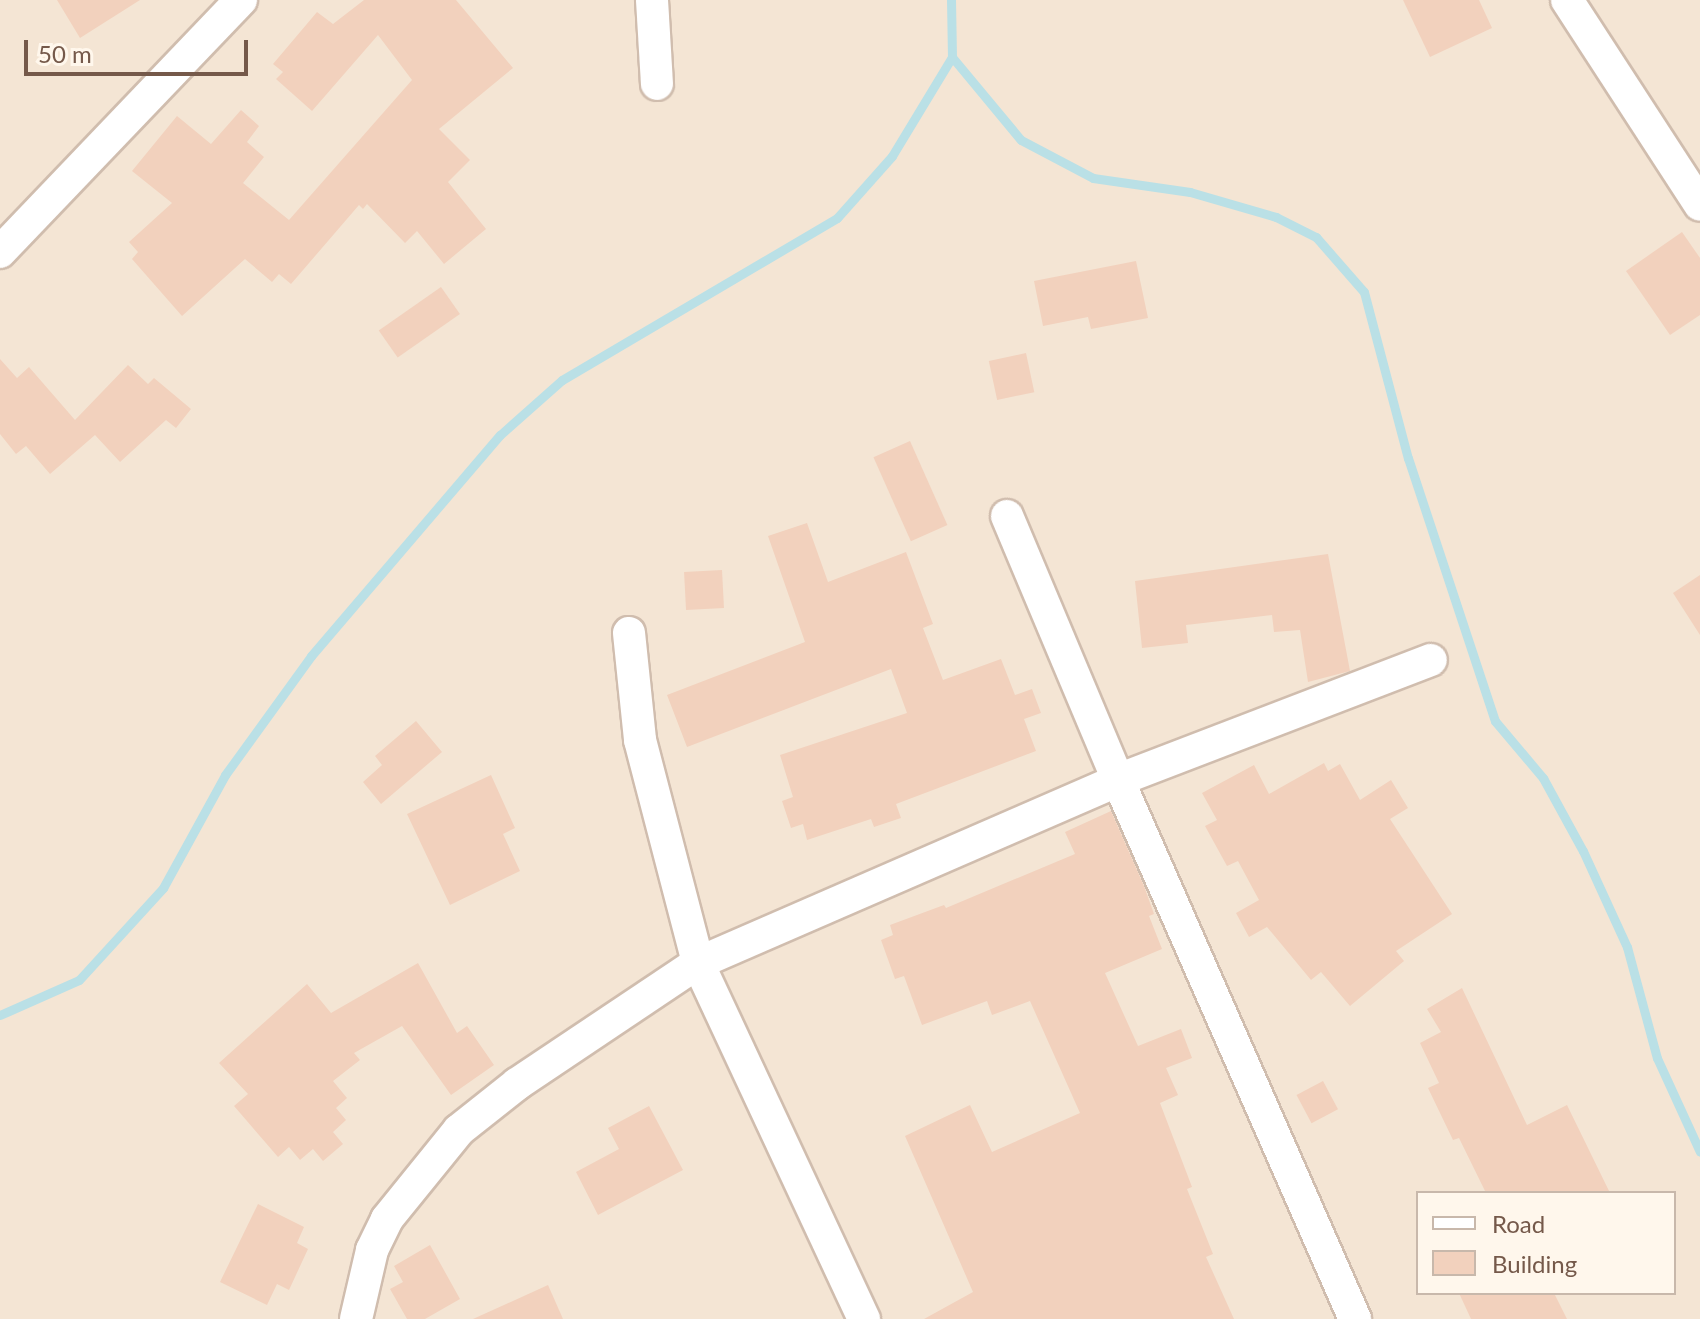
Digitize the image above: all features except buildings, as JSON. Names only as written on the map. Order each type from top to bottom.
[{"type":"street","points":[[0,252],[241,0]]},
{"type":"street","points":[[652,0],[657,84]]},
{"type":"street","points":[[1567,0],[1700,205]]},
{"type":"street","points":[[1007,516],[1118,780],[1355,1319]]},
{"type":"street","points":[[629,633],[640,740],[698,963],[864,1319]]},
{"type":"street","points":[[356,1319],[372,1250],[387,1219],[459,1130],[517,1084],[698,963],[1118,780],[1431,660]]},
{"type":"shaded area","points":[[0,0],[1700,0],[1700,1319],[0,1319]]},
{"type":"waterway","points":[[0,1015],[79,980],[163,888],[225,775],[311,656],[500,435],[562,380],[837,218],[892,156],[952,57],[951,0]]},
{"type":"waterway","points":[[952,57],[1021,140],[1093,178],[1190,192],[1276,217],[1316,237],[1364,292],[1408,458],[1495,721],[1543,778],[1583,851],[1627,947],[1657,1058],[1700,1152]]}]
